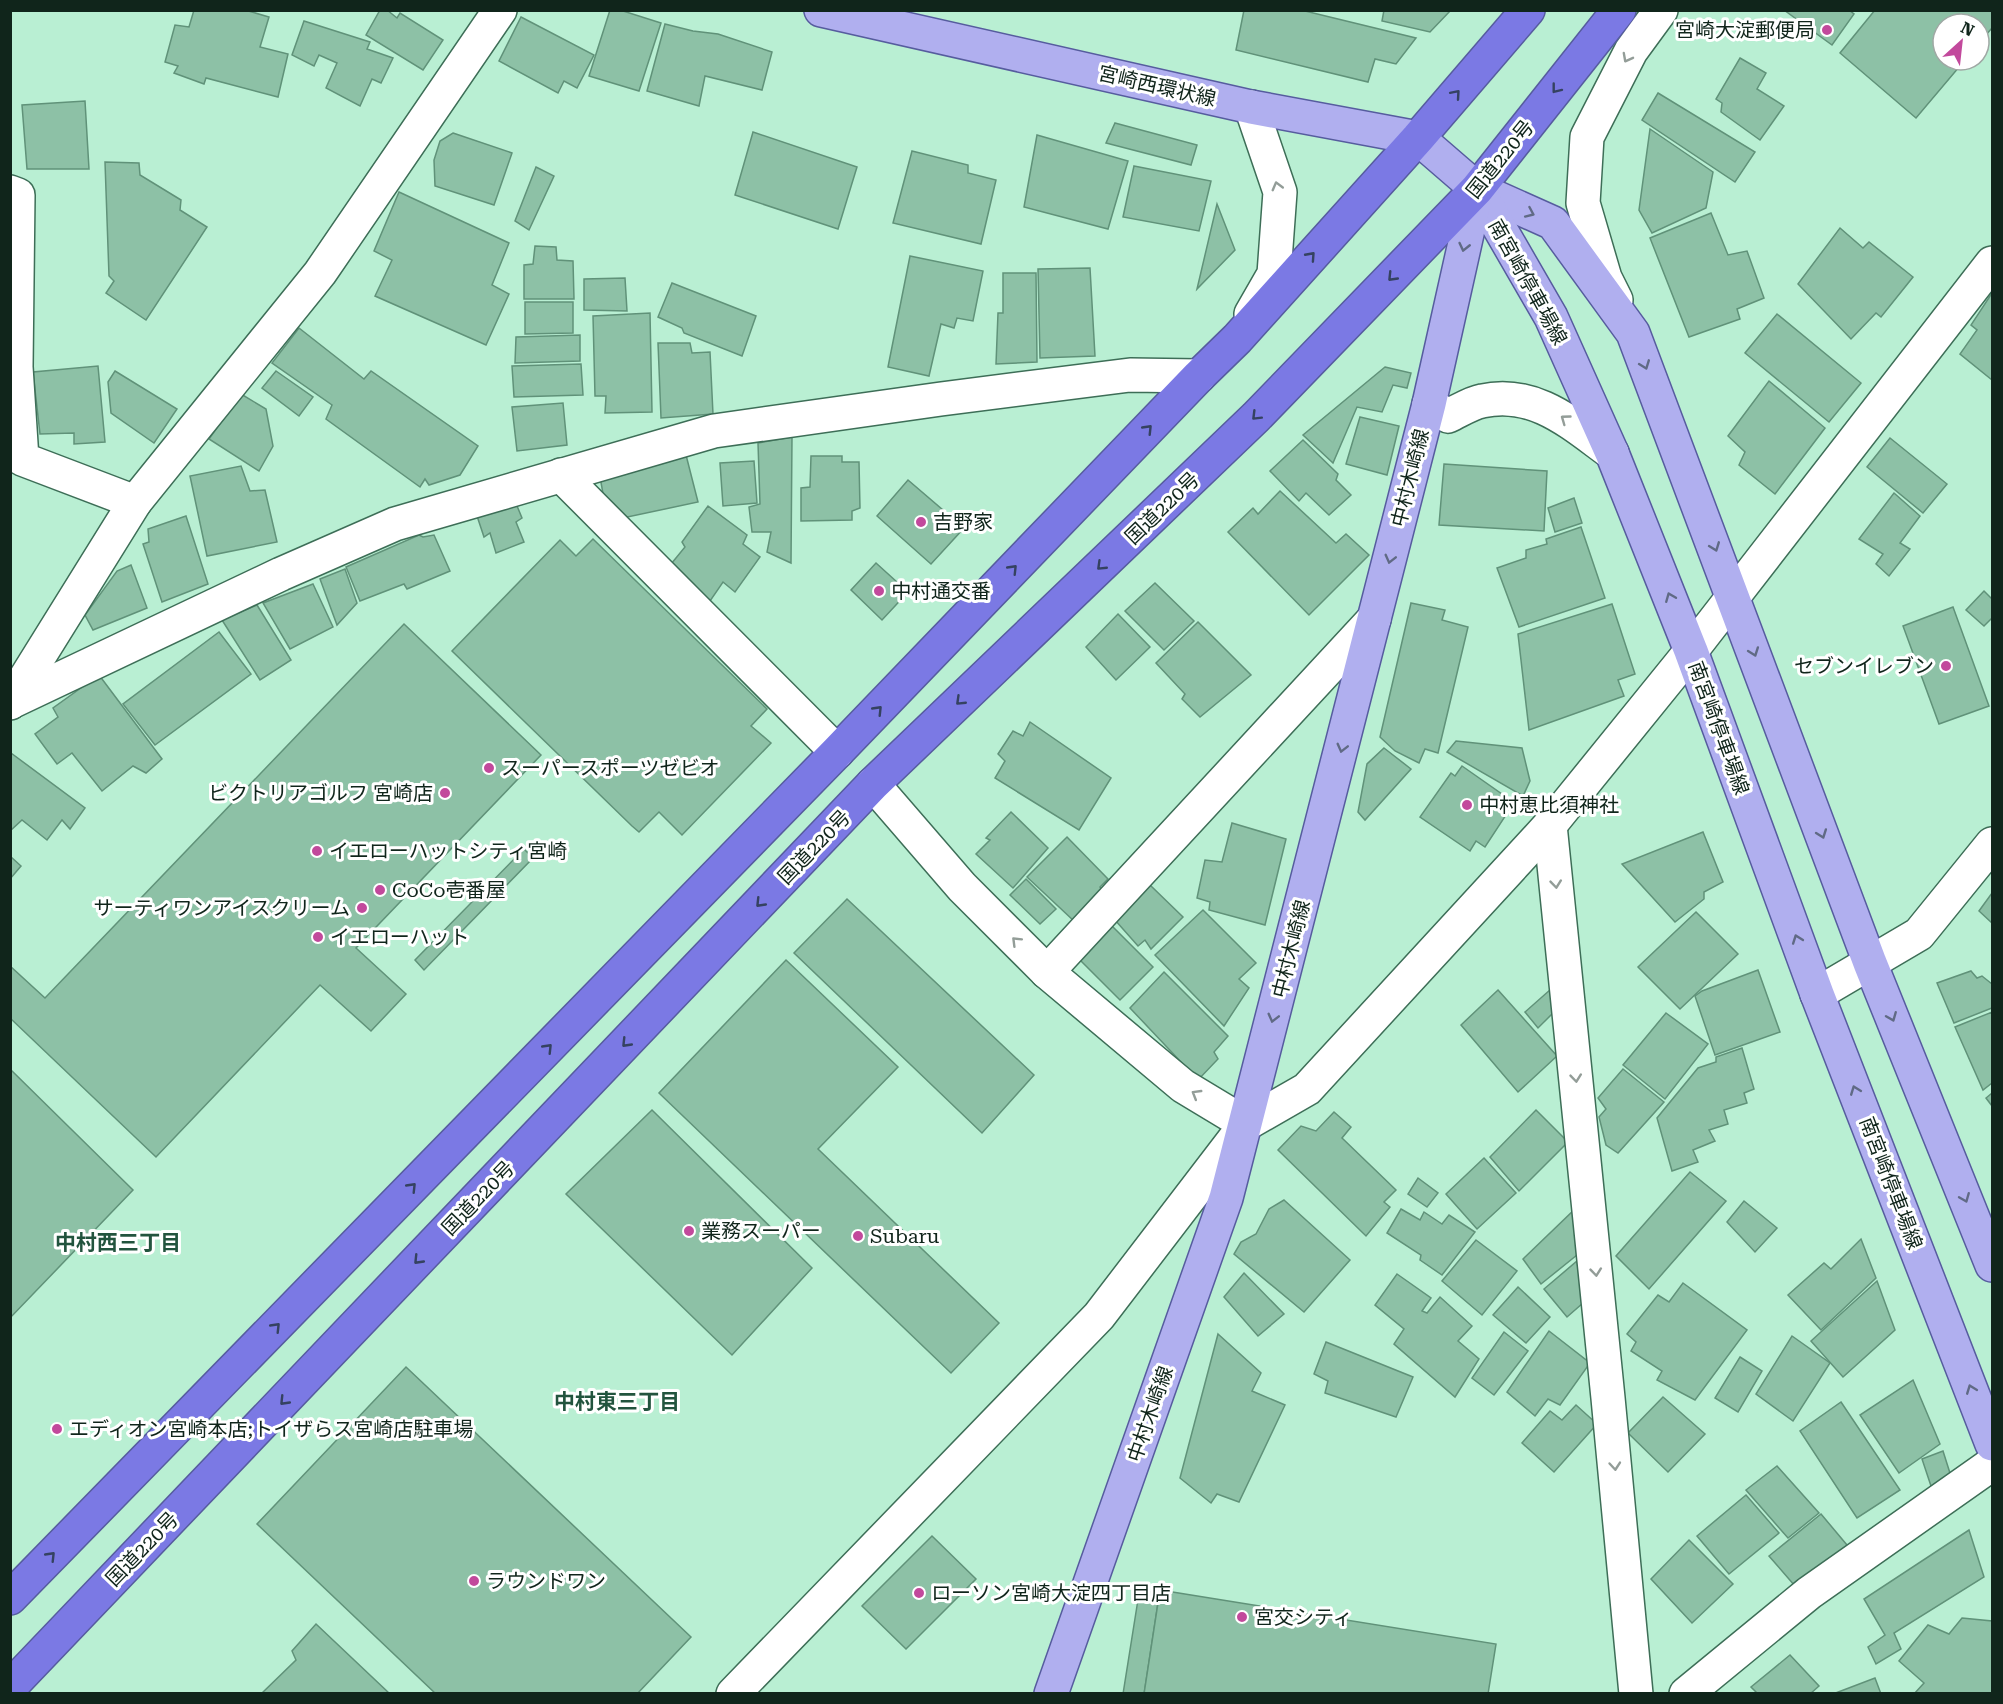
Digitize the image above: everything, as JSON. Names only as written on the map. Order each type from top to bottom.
[{"type":"highway","name":"国道220号","points":[[10,1687],[873,784],[1256,417],[1477,189],[1618,10]]},
{"type":"highway","points":[[10,1598],[220,1375],[837,752],[1237,339],[1418,138],[1520,15]]},
{"type":"main road","name":"宮崎西環状線","points":[[821,10],[1251,107],[1418,138]]},
{"type":"main road","points":[[1418,138],[1477,189]]},
{"type":"main road","name":"南宮崎停車場線","points":[[1477,189],[1553,223],[1633,333],[1870,963],[1992,1265]]},
{"type":"main road","name":"南宮崎停車場線","points":[[1477,189],[1551,317],[1612,453],[1691,651],[1817,994],[1992,1444]]},
{"type":"main road","name":"中村木崎線","points":[[1051,1694],[1226,1198],[1429,404],[1477,189]]},
{"type":"street","points":[[15,687],[135,502],[320,273],[500,10]]},
{"type":"street","points":[[1633,333],[1605,278],[1583,203],[1587,137],[1631,51],[1661,10]]},
{"type":"street","points":[[1237,339],[1274,274],[1280,192],[1251,107]]},
{"type":"street","points":[[10,192],[18,195],[13,365],[22,459],[135,502]]},
{"type":"street","points":[[747,1689],[1099,1316],[1246,1124],[1307,1089],[1550,825],[1734,597],[1992,263]]},
{"type":"street","points":[[15,687],[395,524],[724,430],[952,397],[1130,375],[1199,376]]},
{"type":"street","points":[[1429,404],[1448,416],[1482,401],[1519,399],[1556,412],[1612,453]]},
{"type":"street","points":[[561,476],[837,752]]},
{"type":"street","points":[[1047,972],[1374,619]]},
{"type":"street","points":[[873,784],[962,887],[1047,972],[1183,1086],[1246,1124]]},
{"type":"street","points":[[1550,825],[1636,1694]]},
{"type":"street","points":[[1817,994],[1919,934],[1992,844]]},
{"type":"street","points":[[1686,1694],[1809,1593],[1992,1464]]},
{"type":"building","points":[[194,10],[245,10],[269,17],[260,47],[288,54],[278,97],[206,78],[204,84],[174,73],[178,66],[165,62],[175,25],[189,27]]},
{"type":"building","points":[[380,10],[387,10],[397,18],[400,13],[443,40],[423,70],[366,35]]},
{"type":"building","points":[[610,10],[620,10],[661,23],[639,91],[589,76]]},
{"type":"building","points":[[1244,10],[1301,10],[1416,38],[1396,64],[1375,59],[1368,82],[1236,50]]},
{"type":"building","points":[[1384,10],[1451,10],[1430,32],[1382,21]]},
{"type":"building","name":"宮崎大淀郵便局","points":[[1784,10],[1849,10],[1854,14],[1832,45]]},
{"type":"building","points":[[1875,10],[1992,10],[1991,29],[1991,12],[1931,12],[1931,72],[1955,72],[1916,118],[1840,53]]},
{"type":"building","points":[[521,17],[594,55],[577,88],[564,81],[558,93],[499,61]]},
{"type":"building","points":[[304,21],[370,42],[367,49],[393,58],[381,83],[372,79],[360,106],[326,88],[337,63],[319,55],[314,66],[292,55]]},
{"type":"building","points":[[665,24],[718,34],[772,52],[762,90],[705,76],[699,106],[647,91]]},
{"type":"building","points":[[1740,58],[1766,73],[1757,89],[1784,106],[1760,140],[1721,112],[1722,103],[1716,99]]},
{"type":"building","points":[[1658,93],[1755,152],[1735,182],[1642,120]]},
{"type":"building","points":[[85,101],[89,169],[27,169],[22,105]]},
{"type":"building","points":[[1115,123],[1197,145],[1191,165],[1106,143]]},
{"type":"building","points":[[1650,129],[1713,172],[1706,208],[1652,233],[1639,210]]},
{"type":"building","points":[[753,132],[857,167],[838,229],[735,195]]},
{"type":"building","points":[[453,133],[512,153],[494,205],[435,186],[434,160],[440,141]]},
{"type":"building","points":[[1037,135],[1128,161],[1108,229],[1024,207]]},
{"type":"building","points":[[912,151],[968,165],[968,173],[996,180],[981,244],[893,223]]},
{"type":"building","points":[[105,162],[139,163],[140,175],[181,200],[180,210],[207,227],[146,320],[106,293],[114,281],[109,276]]},
{"type":"building","points":[[1134,166],[1211,181],[1199,231],[1123,217]]},
{"type":"building","points":[[536,167],[554,176],[529,230],[515,221]]},
{"type":"building","points":[[399,192],[509,243],[492,285],[509,294],[486,345],[375,296],[392,260],[374,251]]},
{"type":"building","points":[[1217,204],[1235,250],[1197,289]]},
{"type":"building","points":[[1711,213],[1728,255],[1747,251],[1764,298],[1737,309],[1740,319],[1689,337],[1650,238]]},
{"type":"building","points":[[1840,228],[1863,248],[1869,242],[1913,277],[1881,317],[1876,313],[1851,339],[1798,284]]},
{"type":"building","points":[[535,246],[556,247],[557,260],[573,261],[574,299],[524,299],[524,265],[533,264]]},
{"type":"building","points":[[910,256],[983,271],[973,321],[957,318],[954,328],[941,324],[929,376],[888,367]]},
{"type":"building","points":[[1090,268],[1095,356],[1040,358],[1038,269]]},
{"type":"building","points":[[1003,273],[1036,273],[1037,362],[996,364],[998,313],[1003,313]]},
{"type":"building","points":[[625,278],[627,311],[584,310],[584,279]]},
{"type":"building","points":[[672,283],[756,316],[742,356],[684,333],[682,328],[658,317]]},
{"type":"building","points":[[1992,293],[1992,380],[1960,354],[1977,330],[1971,325]]},
{"type":"building","points":[[525,302],[573,302],[573,333],[525,334]]},
{"type":"building","points":[[650,313],[652,412],[605,413],[606,396],[595,396],[593,316]]},
{"type":"building","points":[[1777,314],[1861,383],[1829,422],[1745,353]]},
{"type":"building","points":[[299,328],[364,379],[371,371],[478,446],[460,475],[429,485],[425,479],[420,487],[326,419],[332,405],[272,363]]},
{"type":"building","points":[[580,335],[580,361],[515,363],[516,337]]},
{"type":"building","points":[[658,343],[690,343],[692,353],[710,352],[713,414],[661,418]]},
{"type":"building","points":[[581,364],[583,395],[514,397],[512,366]]},
{"type":"building","points":[[98,366],[105,442],[74,444],[74,433],[40,434],[33,372]]},
{"type":"building","points":[[1385,367],[1411,373],[1407,388],[1393,385],[1382,412],[1357,407],[1333,463],[1303,435]]},
{"type":"building","points":[[115,371],[177,409],[154,443],[111,413],[108,382]]},
{"type":"building","points":[[276,371],[313,397],[299,416],[262,388]]},
{"type":"building","points":[[1769,381],[1825,428],[1775,494],[1739,465],[1745,452],[1728,436]]},
{"type":"building","points":[[241,394],[266,409],[273,446],[259,471],[209,439]]},
{"type":"building","points":[[563,403],[567,445],[517,451],[512,407]]},
{"type":"building","points":[[1360,417],[1399,426],[1387,475],[1346,464]]},
{"type":"building","points":[[792,437],[791,563],[767,552],[771,532],[752,532],[749,507],[760,504],[758,443]]},
{"type":"building","points":[[1890,438],[1947,484],[1923,513],[1867,467]]},
{"type":"building","points":[[1303,440],[1338,474],[1336,480],[1351,495],[1329,515],[1306,493],[1299,501],[1270,471]]},
{"type":"building","points":[[686,455],[698,502],[618,519],[606,510],[600,477]]},
{"type":"building","points":[[811,456],[842,456],[842,462],[859,462],[860,508],[852,511],[852,520],[801,521],[801,488],[810,487]]},
{"type":"building","points":[[754,461],[757,503],[723,506],[720,463]]},
{"type":"building","points":[[1444,464],[1547,471],[1544,531],[1439,525]]},
{"type":"building","points":[[241,466],[250,491],[265,490],[277,542],[207,556],[190,476]]},
{"type":"building","name":"吉野家","points":[[908,480],[964,528],[931,564],[877,516]]},
{"type":"building","points":[[1280,491],[1336,543],[1346,534],[1369,555],[1309,615],[1228,532],[1253,508],[1258,514]]},
{"type":"building","points":[[1894,493],[1920,516],[1900,543],[1910,549],[1889,576],[1876,564],[1883,554],[1859,539]]},
{"type":"building","points":[[1574,498],[1582,523],[1555,532],[1548,508]]},
{"type":"building","points":[[515,501],[522,518],[516,522],[524,542],[496,553],[490,533],[484,537],[477,516]]},
{"type":"building","points":[[708,506],[747,535],[743,544],[760,557],[735,592],[723,582],[708,604],[667,569],[685,547],[682,542]]},
{"type":"building","points":[[186,516],[208,584],[162,602],[143,544],[149,542],[148,529]]},
{"type":"building","points":[[1581,527],[1605,598],[1519,627],[1497,568],[1526,558],[1526,550],[1547,544],[1546,539]]},
{"type":"building","points":[[419,535],[423,537],[434,535],[450,571],[407,589],[404,584],[360,601],[346,567]]},
{"type":"building","name":"イエローハットシティ宮崎","points":[[593,539],[767,709],[751,726],[771,743],[682,835],[659,812],[639,832],[452,651],[560,540],[576,556]]},
{"type":"building","name":"中村通交番","points":[[876,563],[908,592],[882,620],[851,590]]},
{"type":"building","points":[[131,565],[147,608],[93,630],[85,615],[117,571]]},
{"type":"building","points":[[345,569],[357,603],[337,625],[320,579]]},
{"type":"building","points":[[1155,583],[1194,621],[1164,650],[1125,611]]},
{"type":"building","points":[[313,584],[333,627],[290,649],[263,603]]},
{"type":"building","points":[[1984,591],[1992,599],[1992,618],[1984,626],[1966,610]]},
{"type":"building","points":[[1411,603],[1445,610],[1442,620],[1468,627],[1438,753],[1425,749],[1419,763],[1395,751],[1380,737]]},
{"type":"building","points":[[1612,604],[1635,674],[1618,680],[1624,696],[1529,730],[1518,634]]},
{"type":"building","points":[[257,605],[291,660],[260,680],[222,620]]},
{"type":"building","name":"セブンイレブン","points":[[1953,607],[1989,706],[1939,724],[1903,626]]},
{"type":"building","points":[[1118,614],[1150,647],[1116,680],[1086,647]]},
{"type":"building","points":[[1198,622],[1251,675],[1200,717],[1182,699],[1185,694],[1156,663]]},
{"type":"building","name":"イエローハットシティ宮崎","points":[[404,624],[541,755],[356,948],[406,994],[371,1031],[320,985],[156,1157],[10,1018],[10,966],[45,998]]},
{"type":"building","points":[[219,632],[251,674],[155,745],[123,704]]},
{"type":"building","points":[[99,675],[162,759],[146,773],[133,766],[102,791],[72,753],[57,764],[35,734],[58,717],[53,708]]},
{"type":"building","points":[[1030,722],[1111,778],[1079,830],[995,778],[1005,761],[998,754],[1013,731],[1023,736]]},
{"type":"building","points":[[1456,741],[1522,748],[1530,781],[1523,796],[1447,752]]},
{"type":"building","points":[[1384,748],[1411,769],[1365,820],[1358,812],[1367,764]]},
{"type":"building","points":[[11,753],[85,808],[70,829],[62,820],[47,840],[22,820],[10,831]]},
{"type":"building","name":"中村恵比須神社","points":[[1462,766],[1509,799],[1501,811],[1506,815],[1485,847],[1476,841],[1470,851],[1420,817],[1451,773],[1455,776]]},
{"type":"building","points":[[1011,812],[1048,848],[1013,888],[976,854],[990,840],[986,838]]},
{"type":"building","points":[[1232,823],[1286,839],[1265,925],[1209,910],[1210,902],[1197,898],[1205,860],[1222,862]]},
{"type":"building","points":[[1703,832],[1723,882],[1704,892],[1704,899],[1675,922],[1622,864]]},
{"type":"building","points":[[1067,837],[1108,879],[1100,887],[1104,892],[1075,922],[1027,877]]},
{"type":"building","points":[[524,849],[533,858],[424,970],[415,960]]},
{"type":"building","points":[[10,856],[21,866],[10,879]]},
{"type":"building","points":[[1026,879],[1056,909],[1040,924],[1010,895]]},
{"type":"building","points":[[1150,885],[1183,917],[1151,949],[1145,940],[1138,946],[1115,920]]},
{"type":"building","points":[[1992,893],[1992,923],[1979,911]]},
{"type":"building","points":[[847,899],[1034,1075],[982,1133],[794,953]]},
{"type":"building","points":[[1203,910],[1256,963],[1239,979],[1249,988],[1224,1026],[1155,955]]},
{"type":"building","points":[[1696,912],[1738,954],[1680,1009],[1638,967]]},
{"type":"building","points":[[1111,925],[1153,967],[1120,1000],[1078,958]]},
{"type":"building","name":"Subaru","points":[[786,960],[898,1067],[818,1149],[999,1323],[951,1373],[659,1093]]},
{"type":"building","points":[[1758,970],[1780,1032],[1715,1055],[1695,996],[1702,991]]},
{"type":"building","points":[[1971,971],[1977,978],[1982,976],[1992,984],[1992,1008],[1954,1023],[1937,983]]},
{"type":"building","points":[[1164,972],[1228,1036],[1214,1052],[1218,1059],[1198,1080],[1130,1008]]},
{"type":"building","points":[[1551,989],[1552,1014],[1538,1028],[1525,1012]]},
{"type":"building","points":[[1498,990],[1557,1056],[1518,1092],[1461,1025]]},
{"type":"building","points":[[1992,1012],[1992,1083],[1983,1090],[1955,1027]]},
{"type":"building","points":[[1666,1013],[1708,1044],[1665,1099],[1623,1065]]},
{"type":"building","points":[[1742,1048],[1754,1089],[1744,1093],[1747,1103],[1724,1110],[1728,1124],[1709,1130],[1715,1141],[1693,1150],[1698,1162],[1672,1171],[1657,1118],[1698,1068],[1716,1062],[1716,1057]]},
{"type":"building","points":[[10,1069],[133,1190],[10,1318]]},
{"type":"building","points":[[1623,1069],[1664,1102],[1618,1153],[1606,1145],[1599,1117],[1606,1109],[1598,1098]]},
{"type":"building","points":[[1992,1093],[1992,1106],[1986,1098]]},
{"type":"building","name":"業務スーパー","points":[[652,1110],[812,1268],[732,1355],[566,1194]]},
{"type":"building","points":[[1536,1110],[1568,1142],[1519,1191],[1490,1157]]},
{"type":"building","points":[[1334,1112],[1351,1127],[1342,1138],[1396,1190],[1384,1202],[1390,1207],[1366,1236],[1278,1150],[1301,1126],[1316,1131]]},
{"type":"building","points":[[1484,1158],[1516,1193],[1477,1229],[1446,1194]]},
{"type":"building","points":[[1690,1172],[1726,1201],[1649,1289],[1616,1256]]},
{"type":"building","points":[[1418,1178],[1438,1193],[1427,1207],[1408,1194]]},
{"type":"building","points":[[1284,1200],[1350,1260],[1304,1312],[1234,1254],[1241,1242],[1256,1234],[1269,1209]]},
{"type":"building","points":[[1744,1201],[1777,1228],[1755,1252],[1727,1222]]},
{"type":"building","points":[[1401,1209],[1420,1220],[1424,1212],[1442,1224],[1449,1215],[1475,1232],[1442,1275],[1420,1260],[1421,1255],[1387,1233]]},
{"type":"building","points":[[1574,1210],[1577,1255],[1541,1284],[1523,1259]]},
{"type":"building","points":[[1861,1239],[1876,1278],[1821,1330],[1788,1295],[1824,1263],[1831,1269]]},
{"type":"building","points":[[1476,1240],[1517,1271],[1482,1315],[1442,1281]]},
{"type":"building","points":[[1577,1261],[1583,1303],[1567,1317],[1544,1289]]},
{"type":"building","points":[[1244,1273],[1284,1314],[1258,1336],[1224,1297]]},
{"type":"building","points":[[1397,1274],[1431,1298],[1422,1311],[1427,1313],[1440,1297],[1472,1326],[1458,1341],[1479,1359],[1455,1397],[1394,1344],[1404,1329],[1375,1305]]},
{"type":"building","points":[[1877,1281],[1895,1330],[1843,1377],[1811,1341]]},
{"type":"building","points":[[1683,1283],[1747,1330],[1695,1400],[1657,1380],[1662,1371],[1631,1351],[1636,1342],[1627,1334],[1658,1295],[1669,1302]]},
{"type":"building","points":[[1518,1287],[1550,1317],[1526,1343],[1493,1315]]},
{"type":"building","points":[[1549,1331],[1590,1363],[1560,1405],[1548,1399],[1535,1416],[1507,1392]]},
{"type":"building","points":[[1504,1332],[1528,1351],[1494,1395],[1472,1378]]},
{"type":"building","points":[[1218,1334],[1261,1373],[1252,1391],[1285,1405],[1239,1502],[1217,1494],[1211,1503],[1180,1478]]},
{"type":"building","points":[[1792,1336],[1830,1363],[1793,1421],[1756,1394]]},
{"type":"building","points":[[1326,1342],[1413,1377],[1396,1417],[1325,1393],[1328,1381],[1314,1374]]},
{"type":"building","points":[[1740,1357],[1762,1371],[1738,1412],[1715,1398]]},
{"type":"building","name":"ラウンドワン","points":[[406,1367],[691,1637],[637,1694],[436,1694],[257,1524]]},
{"type":"building","points":[[1913,1380],[1940,1444],[1899,1473],[1860,1415]]},
{"type":"building","points":[[1663,1397],[1705,1434],[1668,1472],[1628,1433]]},
{"type":"building","points":[[1841,1402],[1900,1490],[1857,1518],[1800,1431]]},
{"type":"building","points":[[1576,1405],[1597,1424],[1554,1472],[1522,1443],[1550,1411],[1562,1420]]},
{"type":"building","points":[[1943,1451],[1955,1489],[1936,1501],[1922,1459]]},
{"type":"building","points":[[1777,1466],[1819,1513],[1788,1538],[1746,1490]]},
{"type":"building","points":[[1746,1495],[1779,1533],[1729,1574],[1697,1536]]},
{"type":"building","points":[[1821,1514],[1852,1551],[1801,1593],[1769,1556]]},
{"type":"building","points":[[1969,1530],[1984,1577],[1894,1633],[1901,1649],[1876,1664],[1868,1647],[1885,1635],[1864,1599]]},
{"type":"building","name":"ローソン宮崎大淀四丁目店","points":[[932,1536],[976,1579],[906,1649],[862,1606]]},
{"type":"building","points":[[1689,1540],[1733,1584],[1692,1623],[1651,1579]]},
{"type":"building","points":[[1140,1587],[1159,1596],[1144,1694],[1123,1694]]},
{"type":"building","name":"宮交シティ","points":[[1160,1590],[1496,1644],[1488,1694],[1144,1694]]},
{"type":"building","points":[[1962,1618],[1992,1621],[1992,1694],[1914,1694],[1924,1683],[1899,1661],[1928,1625],[1949,1634]]},
{"type":"building","points":[[316,1624],[390,1694],[261,1694],[296,1660],[292,1651]]},
{"type":"building","points":[[1790,1655],[1819,1686],[1810,1694],[1758,1694],[1751,1687]]},
{"type":"building","points":[[1875,1678],[1881,1694],[1833,1694]]},
{"type":"place","name":"宮崎大淀郵便局","points":[[1827,30]]},
{"type":"place","name":"吉野家","points":[[921,522]]},
{"type":"place","name":"中村通交番","points":[[879,591]]},
{"type":"place","name":"セブンイレブン","points":[[1946,666]]},
{"type":"place","name":"スーパースポーツゼビオ","points":[[489,768]]},
{"type":"place","name":"ビクトリアゴルフ 宮崎店","points":[[445,793]]},
{"type":"place","name":"中村恵比須神社","points":[[1467,805]]},
{"type":"place","name":"イエローハットシティ宮崎","points":[[317,851]]},
{"type":"place","name":"CoCo壱番屋","points":[[380,890]]},
{"type":"place","name":"サーティワンアイスクリーム","points":[[362,908]]},
{"type":"place","name":"イエローハット","points":[[318,937]]},
{"type":"place","name":"業務スーパー","points":[[689,1231]]},
{"type":"place","name":"Subaru","points":[[858,1236]]},
{"type":"place","name":"エディオン宮崎本店;トイザらス宮崎店駐車場","points":[[57,1429]]},
{"type":"place","name":"ラウンドワン","points":[[474,1581]]},
{"type":"place","name":"ローソン宮崎大淀四丁目店","points":[[919,1593]]},
{"type":"place","name":"宮交シティ","points":[[1242,1617]]},
{"type":"district","name":"中村西三丁目","points":[[118,1243]]},
{"type":"district","name":"中村東三丁目","points":[[617,1402]]}]
